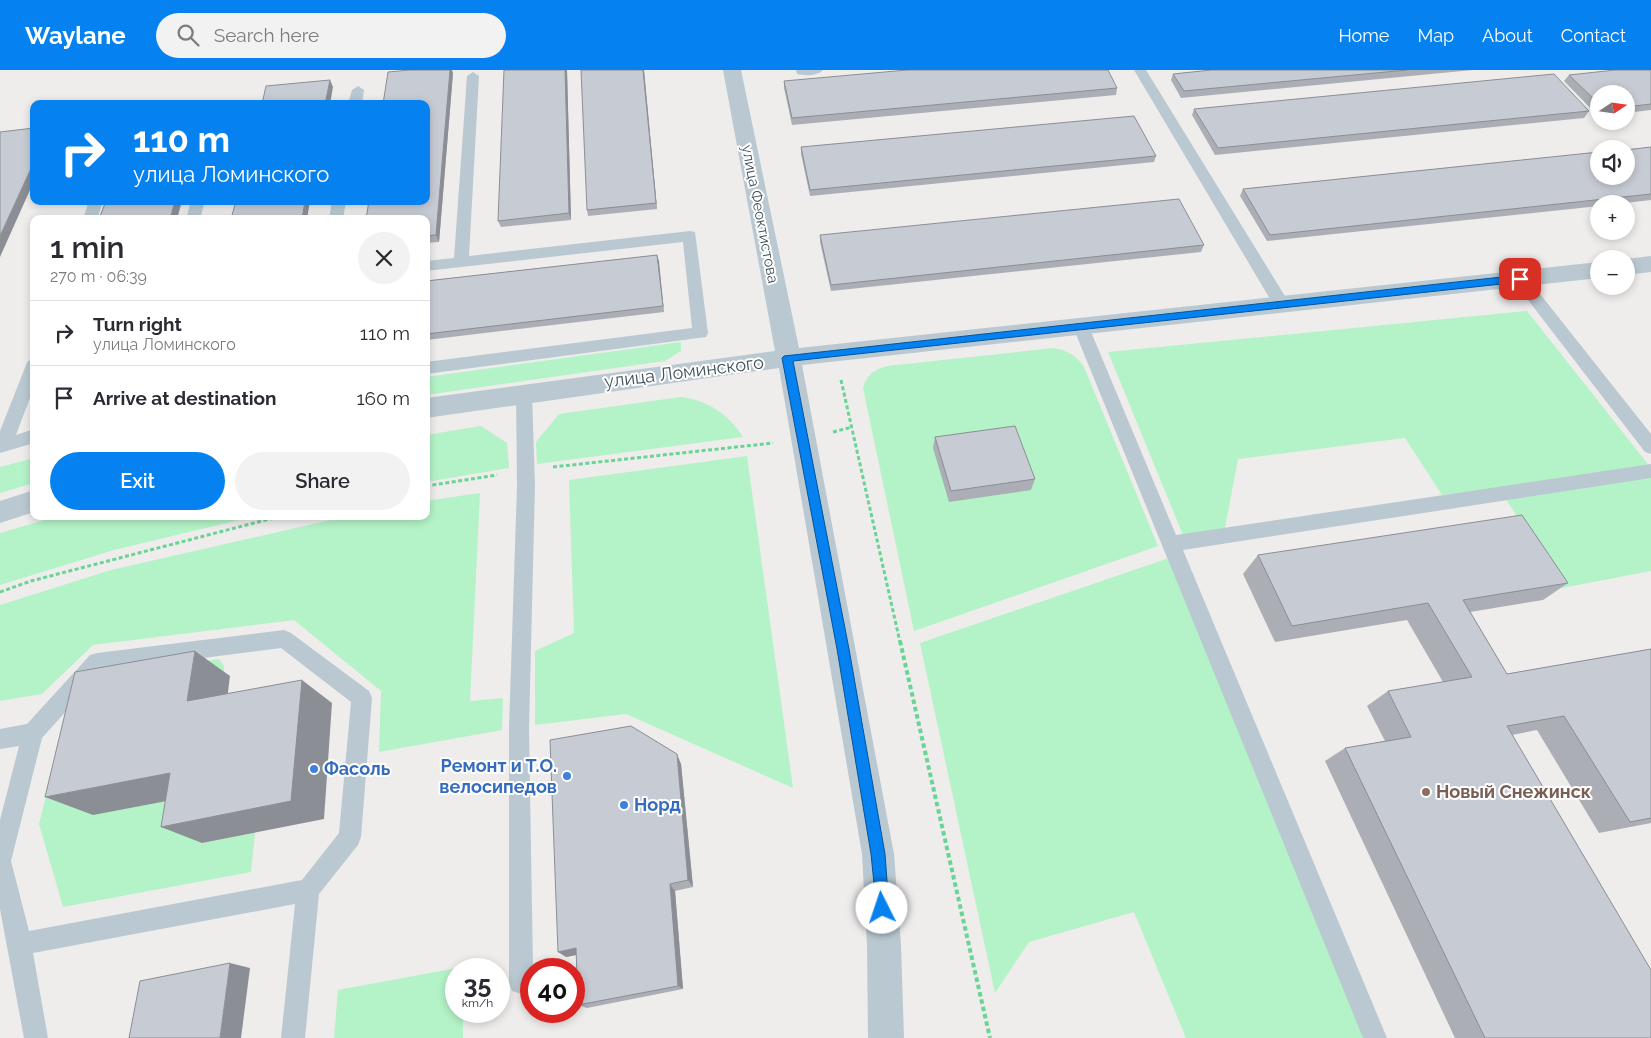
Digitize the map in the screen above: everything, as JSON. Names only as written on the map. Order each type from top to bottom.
[{"type":"street","name":"улица Феоктистова","points":[[732,70],[787,358],[805,440],[878,854],[884,945],[886,1038]]},
{"type":"street","points":[[1635,266],[1651,264]]},
{"type":"street","name":"улица Ломинского","points":[[430,407],[787,358],[1590,271]]},
{"type":"street","points":[[0,512],[30,502]]},
{"type":"lane","points":[[802,71],[817,70]]},
{"type":"lane","points":[[1140,70],[1282,305]]},
{"type":"lane","points":[[462,262],[473,76]]},
{"type":"lane","points":[[356,100],[358,90]]},
{"type":"lane","points":[[430,266],[690,236],[700,333],[430,367]]},
{"type":"lane","points":[[1520,279],[1651,447]]},
{"type":"lane","points":[[1081,327],[1375,1038]]},
{"type":"lane","points":[[1,445],[30,374]]},
{"type":"lane","points":[[521,958],[519,728],[526,470],[524,393]]},
{"type":"lane","points":[[1,445],[30,437]]},
{"type":"lane","points":[[1172,544],[1651,472]]},
{"type":"lane","points":[[36,1038],[20,944],[1,860],[33,733],[97,662],[284,639],[362,698],[350,837],[308,890],[294,1038]]},
{"type":"lane","points":[[0,739],[33,733]]},
{"type":"lane","points":[[20,944],[308,890]]},
{"type":"path","points":[[835,353],[990,1038]]},
{"type":"path","points":[[430,485],[526,470],[805,440],[852,427]]},
{"type":"path","points":[[0,592],[31,581],[265,520]]},
{"type":"green space","points":[[1527,311],[1651,468],[1651,571],[1562,588],[1499,488],[1442,495],[1405,438],[1238,459],[1225,528],[1183,535],[1108,352]]},
{"type":"green space","points":[[681,342],[681,351],[665,361],[430,394],[430,376]]},
{"type":"green space","points":[[1054,348],[1071,354],[1084,367],[1158,546],[914,631],[863,388],[867,379],[875,371],[887,366]]},
{"type":"green space","points":[[681,397],[700,401],[717,410],[731,422],[743,437],[537,464],[536,442],[559,414]]},
{"type":"green space","points":[[481,426],[507,443],[509,468],[430,481],[430,434]]},
{"type":"green space","points":[[747,456],[793,788],[626,714],[535,725],[535,651],[574,633],[569,480]]},
{"type":"green space","points":[[30,459],[30,484],[0,493],[0,467]]},
{"type":"green space","points":[[480,493],[470,701],[503,698],[502,730],[379,752],[381,691],[294,620],[93,645],[42,694],[0,701],[0,605],[111,570],[330,520],[430,520],[430,500]]},
{"type":"green space","points":[[44,520],[239,520],[114,550],[0,585],[0,533]]},
{"type":"green space","points":[[1172,557],[1371,1038],[1186,1038],[1134,912],[1029,942],[995,993],[920,643]]},
{"type":"green space","points":[[219,659],[224,666],[224,677],[117,697],[209,793],[202,843],[255,833],[251,872],[63,907],[39,824],[65,719],[115,674]]},
{"type":"green space","points":[[445,970],[445,1023],[463,1023],[463,1038],[334,1038],[338,990]]},
{"type":"building","points":[[450,70],[436,235],[430,236],[430,215],[367,215],[368,205],[430,205],[430,100],[384,100],[388,72]]},
{"type":"building","points":[[504,70],[565,70],[569,213],[498,221]]},
{"type":"building","points":[[581,70],[643,70],[656,203],[587,210]]},
{"type":"building","points":[[907,70],[1108,70],[1117,88],[792,118],[784,81]]},
{"type":"building","points":[[1211,70],[1407,70],[1184,91],[1173,74]]},
{"type":"building","points":[[1615,70],[1651,70],[1651,104],[1635,106],[1635,85],[1590,85],[1590,95],[1569,75]]},
{"type":"building","points":[[1554,74],[1589,111],[1218,148],[1194,109]]},
{"type":"building","points":[[330,80],[326,100],[263,100],[266,86]]},
{"type":"building","points":[[1134,116],[1156,156],[810,190],[801,147]]},
{"type":"building","points":[[30,128],[30,171],[0,236],[0,132]]},
{"type":"building","points":[[1651,147],[1651,194],[1590,195],[1590,201],[1270,235],[1243,189],[1590,153],[1590,185],[1635,185],[1635,149]]},
{"type":"building","points":[[1179,199],[1204,245],[831,285],[820,235]]},
{"type":"building","points":[[104,205],[174,205],[171,215],[101,215]]},
{"type":"building","points":[[235,205],[304,205],[303,215],[232,215]]},
{"type":"building","points":[[657,255],[663,306],[430,334],[430,281]]},
{"type":"building","points":[[1015,426],[1035,479],[951,491],[935,437]]},
{"type":"building","name":"Новый Снежинск","points":[[1522,515],[1568,583],[1463,600],[1507,674],[1651,649],[1651,818],[1630,822],[1564,716],[1507,726],[1651,970],[1651,1038],[1485,1038],[1345,748],[1411,737],[1388,691],[1472,677],[1428,603],[1292,626],[1258,555]]},
{"type":"building","points":[[195,651],[187,701],[302,680],[291,801],[161,827],[170,773],[45,797],[75,672]]},
{"type":"building","points":[[631,726],[677,754],[688,880],[670,884],[678,986],[585,1004],[585,958],[576,958],[576,948],[558,952],[550,740]]},
{"type":"building","points":[[230,963],[220,1038],[129,1038],[140,981]]},
{"type":"place","name":"Фасоль","points":[[314,769]]},
{"type":"place","name":"Ремонт и Т.О. велосипедов","points":[[567,776]]},
{"type":"place","name":"Новый Снежинск","points":[[1426,792]]},
{"type":"place","name":"Норд","points":[[624,805]]},
{"type":"route","points":[[882,908],[878,854],[843,649],[805,440],[787,358],[1520,279]]}]
